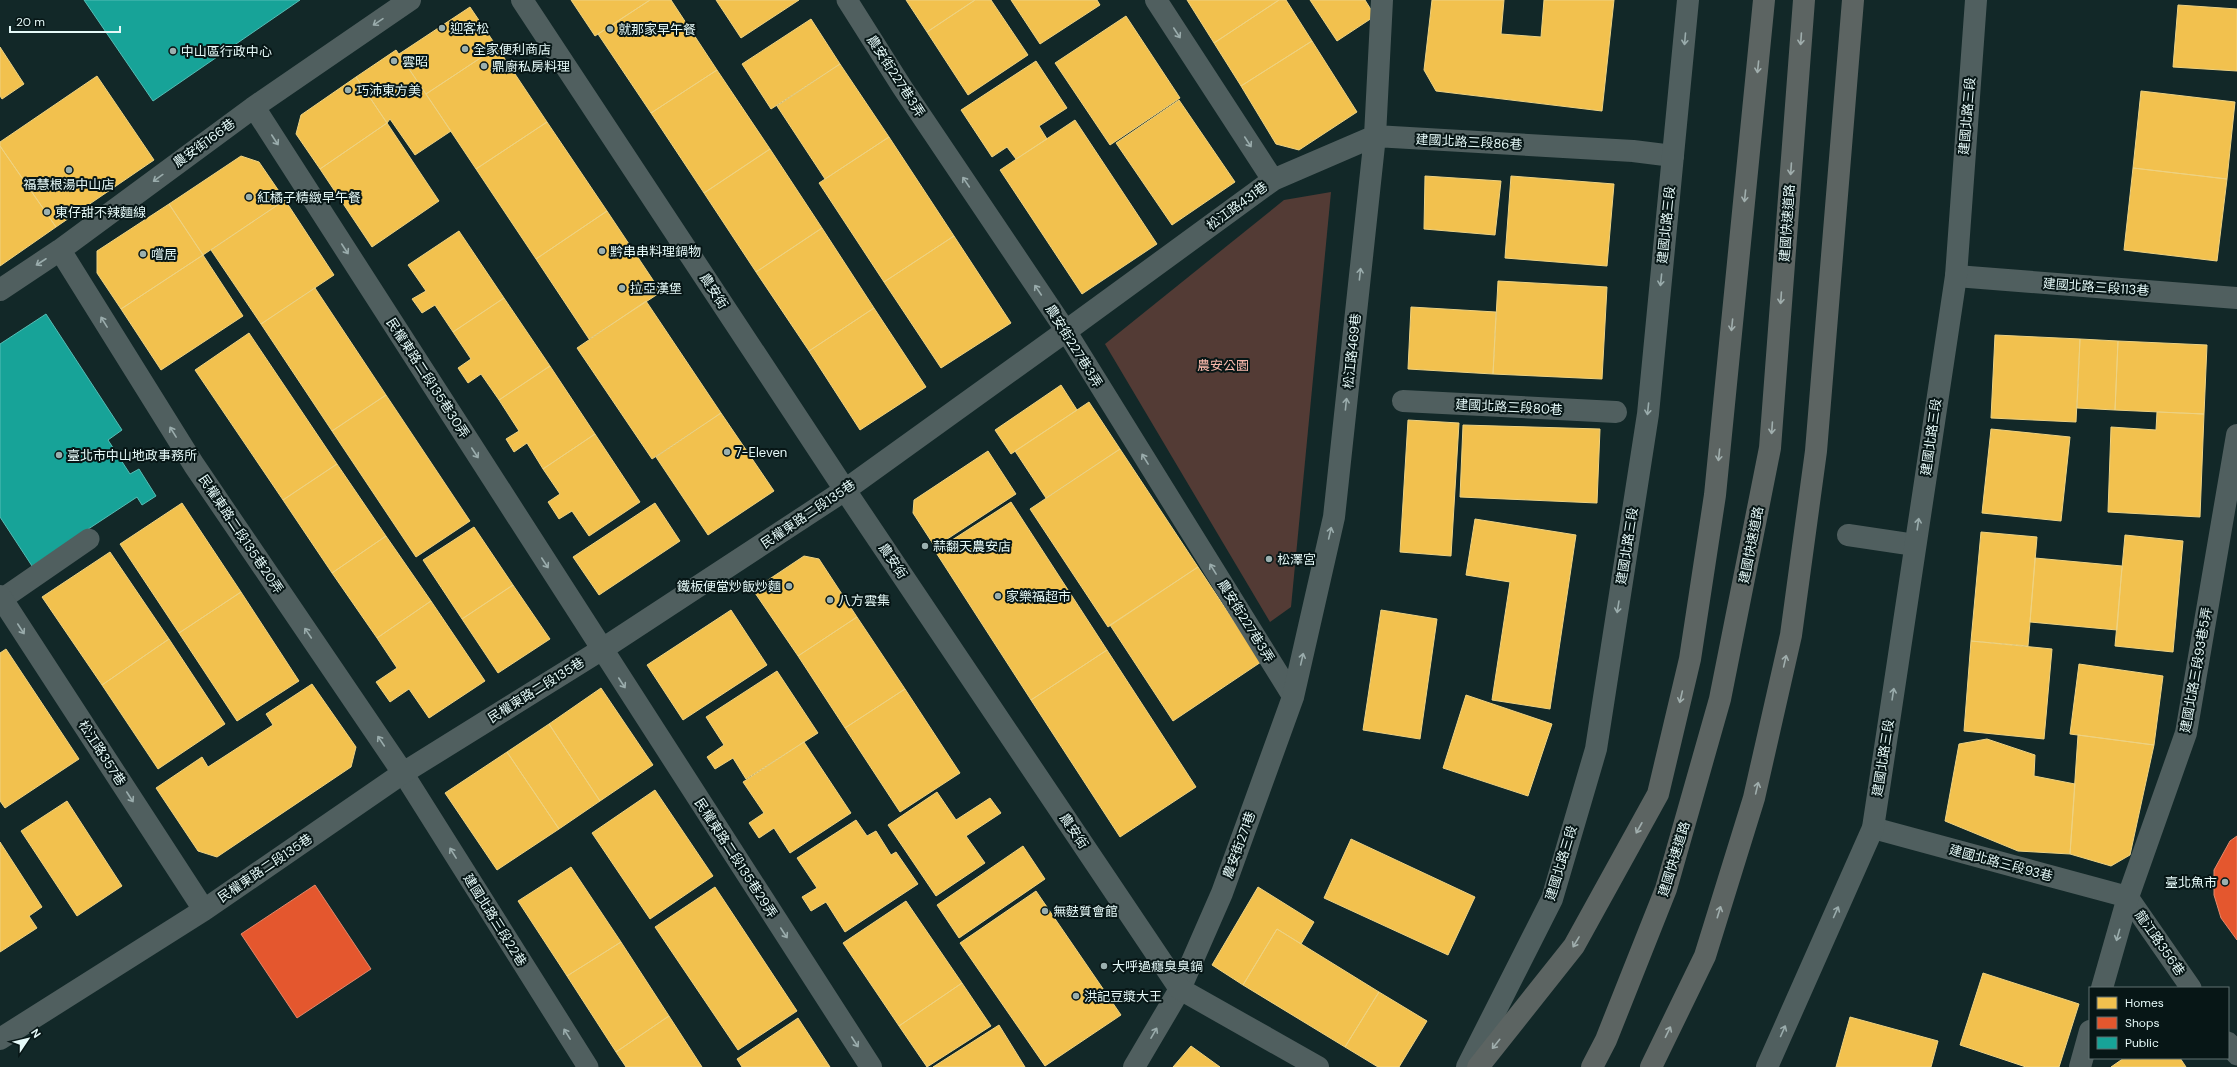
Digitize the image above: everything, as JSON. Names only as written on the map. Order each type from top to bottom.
[{"type":"highway","points":[[1478,1067],[1574,946],[1658,794],[1690,659],[1715,495],[1764,0]]},
{"type":"highway","name":"建國快速道路","points":[[1592,1067],[1606,1040],[1666,890],[1720,699],[1768,456],[1804,0]]},
{"type":"highway","points":[[1651,1067],[1705,956],[1754,798],[1791,635],[1816,451],[1853,0]]},
{"type":"street","name":"農安街166巷","points":[[0,290],[60,250],[254,107],[410,0]]},
{"type":"street","name":"農安街","points":[[522,0],[845,490],[1180,989],[1318,1067]]},
{"type":"street","name":"松江路431巷","points":[[1066,332],[1273,180],[1156,0]]},
{"type":"street","name":"松江路469巷","points":[[1293,698],[1334,517],[1375,136],[1382,0]]},
{"type":"street","name":"建國北路三段","points":[[1467,1067],[1552,899],[1596,749],[1648,414],[1688,0]]},
{"type":"street","name":"建國北路三段","points":[[1767,1067],[1873,828],[1956,276],[1976,0]]},
{"type":"street","name":"民權東路二段135巷30弄","points":[[254,107],[601,650]]},
{"type":"street","name":"建國北路三段86巷","points":[[1273,180],[1375,136],[1633,151],[1673,156]]},
{"type":"street","name":"民權東路二段135巷20弄","points":[[60,250],[194,465],[403,773]]},
{"type":"street","name":"建國北路三段113巷","points":[[1956,276],[2237,298]]},
{"type":"street","name":"民權東路二段135巷","points":[[0,1039],[204,910],[403,773],[601,650],[845,490],[1066,332]]},
{"type":"street","name":"建國北路三段80巷","points":[[1403,401],[1616,412]]},
{"type":"street","name":"建國北路三段93巷5弄","points":[[2102,987],[2128,897],[2186,733],[2237,435]]},
{"type":"street","points":[[1848,535],[1915,545]]},
{"type":"street","name":"松江路357巷","points":[[1,598],[204,910]]},
{"type":"street","name":"民權東路二段135巷29弄","points":[[601,650],[871,1067]]},
{"type":"street","name":"農安街271巷","points":[[1134,1067],[1180,989],[1222,893],[1293,698]]},
{"type":"street","name":"建國北路三段93巷","points":[[1873,828],[2128,897]]},
{"type":"street","points":[[2080,1067],[2089,1035]]},
{"type":"lane","name":"農安街227巷3弄","points":[[847,0],[902,88],[1066,332],[1293,698]]},
{"type":"lane","points":[[1,598],[89,538]]},
{"type":"lane","name":"建國北路三段22巷","points":[[403,773],[588,1067]]},
{"type":"lane","name":"龍江路356巷","points":[[2128,897],[2190,987]]},
{"type":"lane","points":[[2229,1043],[2237,1055]]},
{"type":"green space","name":"農安公園","points":[[1331,192],[1291,607],[1270,622],[1105,344],[1284,200]]},
{"type":"building: Homes","points":[[571,0],[650,0],[595,36]]},
{"type":"building: Homes","points":[[650,0],[671,0],[717,70],[651,113],[598,34]]},
{"type":"building: Homes","points":[[716,0],[799,0],[741,38]]},
{"type":"building: Homes","points":[[906,0],[975,0],[927,32]]},
{"type":"building: Homes","points":[[975,0],[991,0],[1028,55],[968,95],[927,32]]},
{"type":"building: Homes","points":[[1011,0],[1097,0],[1100,5],[1040,44]]},
{"type":"building: Homes","points":[[1187,0],[1279,0],[1214,43]]},
{"type":"building: Homes","points":[[1279,0],[1286,0],[1312,41],[1241,86],[1214,43]]},
{"type":"building: Homes","points":[[1310,0],[1365,0],[1375,16],[1337,41]]},
{"type":"building: Homes","points":[[1432,0],[1504,0],[1501,34],[1541,37],[1544,0],[1614,0],[1602,111],[1436,91],[1424,70]]},
{"type":"building: Homes","points":[[2178,5],[2237,9],[2237,71],[2173,67]]},
{"type":"building: Homes","points":[[470,7],[497,47],[426,94],[399,54]]},
{"type":"building: Homes","points":[[1126,16],[1180,98],[1110,145],[1055,63]]},
{"type":"building: Homes","points":[[811,19],[840,64],[771,109],[742,64]]},
{"type":"building: Homes","points":[[1312,41],[1357,112],[1299,150],[1276,144],[1241,86]]},
{"type":"building: Homes","points":[[0,47],[24,84],[2,99],[0,96]]},
{"type":"building: Homes","points":[[497,47],[547,122],[476,169],[426,94]]},
{"type":"building: Homes","points":[[396,50],[451,131],[415,155],[390,119],[387,123],[356,77]]},
{"type":"building: Homes","points":[[1036,61],[1067,108],[1039,126],[1047,139],[1016,159],[1007,147],[992,157],[961,110]]},
{"type":"building: Homes","points":[[840,64],[889,137],[825,179],[777,106]]},
{"type":"building: Homes","points":[[717,70],[770,149],[704,193],[651,113]]},
{"type":"building: Homes","points":[[97,76],[154,160],[56,227],[0,146],[0,142]]},
{"type":"building: Homes","points":[[356,77],[387,123],[320,169],[296,134],[301,115]]},
{"type":"building: Homes","points":[[2141,91],[2235,102],[2227,179],[2133,168]]},
{"type":"building: Homes","points":[[1179,100],[1235,182],[1172,225],[1116,143]]},
{"type":"building: Homes","points":[[1075,120],[1157,244],[1082,294],[1000,170]]},
{"type":"building: Homes","points":[[547,122],[607,211],[536,259],[476,169]]},
{"type":"building: Homes","points":[[387,123],[439,201],[372,247],[320,169]]},
{"type":"building: Homes","points":[[889,137],[954,236],[884,282],[819,183]]},
{"type":"building: Homes","points":[[0,146],[56,227],[0,266]]},
{"type":"building: Homes","points":[[770,149],[822,228],[756,272],[704,193]]},
{"type":"building: Homes","points":[[241,156],[259,162],[285,200],[203,255],[169,204]]},
{"type":"building: Homes","points":[[2133,168],[2227,179],[2217,261],[2124,250]]},
{"type":"building: Homes","points":[[1425,176],[1501,181],[1495,235],[1424,229]]},
{"type":"building: Homes","points":[[1511,176],[1614,184],[1607,266],[1505,258]]},
{"type":"building: Homes","points":[[285,200],[334,275],[261,324],[211,250]]},
{"type":"building: Homes","points":[[169,204],[203,255],[121,309],[97,273],[97,251]]},
{"type":"building: Homes","points":[[607,211],[661,292],[589,339],[536,259]]},
{"type":"building: Homes","points":[[822,228],[874,308],[809,351],[756,272]]},
{"type":"building: Homes","points":[[459,231],[504,298],[453,332],[435,305],[422,313],[412,299],[426,291],[408,265]]},
{"type":"building: Homes","points":[[954,236],[1011,323],[941,368],[884,282]]},
{"type":"building: Homes","points":[[203,255],[243,316],[161,370],[121,309]]},
{"type":"building: Homes","points":[[1498,281],[1607,287],[1602,379],[1493,374]]},
{"type":"building: Homes","points":[[315,288],[386,395],[332,431],[261,324]]},
{"type":"building: Homes","points":[[504,298],[550,366],[499,400],[481,374],[468,383],[458,368],[471,359],[453,332]]},
{"type":"building: Homes","points":[[646,301],[721,413],[652,459],[577,348]]},
{"type":"building: Homes","points":[[1411,307],[1496,312],[1493,374],[1408,369]]},
{"type":"building: Homes","points":[[874,308],[926,387],[860,430],[809,351]]},
{"type":"building: Homes","points":[[249,333],[337,464],[283,500],[195,370]]},
{"type":"building: Homes","points":[[1995,335],[2080,339],[2076,422],[1991,418]]},
{"type":"building: Homes","points":[[2080,339],[2118,341],[2115,410],[2077,408]]},
{"type":"building: Homes","points":[[2118,341],[2207,345],[2204,414],[2115,410]]},
{"type":"building: Homes","points":[[550,366],[595,434],[543,469],[527,443],[514,452],[506,439],[519,431],[499,400]]},
{"type":"building: Homes","points":[[1061,385],[1077,410],[1011,454],[995,430]]},
{"type":"building: Homes","points":[[386,395],[470,521],[416,557],[332,431]]},
{"type":"building: Homes","points":[[1089,402],[1120,449],[1046,498],[1015,451]]},
{"type":"building: Homes","points":[[2157,412],[2204,414],[2200,517],[2108,512],[2111,427],[2156,430]]},
{"type":"building: Homes","points":[[721,413],[774,491],[708,535],[656,457]]},
{"type":"building: Homes","points":[[1408,420],[1459,423],[1451,556],[1400,552]]},
{"type":"building: Homes","points":[[1463,425],[1600,429],[1597,503],[1460,497]]},
{"type":"building: Homes","points":[[1991,429],[2070,437],[2061,521],[1982,513]]},
{"type":"building: Homes","points":[[595,434],[640,502],[589,536],[572,511],[559,519],[548,502],[560,494],[543,469]]},
{"type":"building: Homes","points":[[1120,449],[1198,567],[1108,627],[1030,509]]},
{"type":"building: Homes","points":[[988,451],[1016,494],[935,547],[913,513],[914,500]]},
{"type":"building: Homes","points":[[337,464],[386,536],[332,573],[283,500]]},
{"type":"building: Homes","points":[[1011,502],[1107,650],[1031,700],[935,551]]},
{"type":"building: Homes","points":[[182,503],[241,592],[179,633],[120,544]]},
{"type":"building: Homes","points":[[655,503],[680,541],[599,595],[573,557]]},
{"type":"building: Homes","points":[[1475,519],[1576,535],[1550,709],[1492,700],[1510,582],[1466,575]]},
{"type":"building: Homes","points":[[474,527],[513,585],[462,619],[423,560]]},
{"type":"building: Homes","points":[[1981,532],[2037,537],[2028,646],[1971,641]]},
{"type":"building: Homes","points":[[2125,535],[2183,541],[2173,652],[2115,646]]},
{"type":"building: Homes","points":[[386,536],[431,601],[377,638],[332,573]]},
{"type":"building: Homes","points":[[110,552],[169,639],[102,685],[42,597]]},
{"type":"building: Homes","points":[[804,556],[819,559],[857,617],[798,656],[753,590]]},
{"type":"building: Homes","points":[[2035,558],[2122,566],[2117,630],[2030,622]]},
{"type":"building: Homes","points":[[1198,567],[1261,662],[1173,721],[1110,625]]},
{"type":"building: Homes","points":[[513,585],[550,639],[498,673],[462,619]]},
{"type":"building: Homes","points":[[241,592],[299,681],[237,721],[179,633]]},
{"type":"building: Homes","points":[[431,601],[485,681],[429,718],[409,689],[390,702],[376,682],[397,668],[377,638]]},
{"type":"building: Homes","points":[[731,610],[767,665],[683,720],[647,665]]},
{"type":"building: Homes","points":[[1381,610],[1437,619],[1420,739],[1363,730]]},
{"type":"building: Homes","points":[[857,617],[905,689],[845,728],[798,656]]},
{"type":"building: Homes","points":[[169,639],[225,724],[158,769],[102,685]]},
{"type":"building: Homes","points":[[1971,641],[2052,649],[2044,739],[1964,731]]},
{"type":"building: Homes","points":[[6,649],[79,759],[5,808],[0,801],[0,653]]},
{"type":"building: Homes","points":[[1107,650],[1196,787],[1120,837],[1031,700]]},
{"type":"building: Homes","points":[[2079,664],[2163,676],[2154,745],[2070,734]]},
{"type":"building: Homes","points":[[777,671],[818,733],[746,779],[733,758],[715,769],[707,757],[724,745],[706,717]]},
{"type":"building: Homes","points":[[312,684],[356,747],[351,767],[217,857],[198,851],[156,788],[202,757],[208,767],[273,725],[266,714]]},
{"type":"building: Homes","points":[[601,688],[653,765],[600,801],[549,724]]},
{"type":"building: Homes","points":[[905,689],[960,773],[900,812],[845,728]]},
{"type":"building: Homes","points":[[1466,695],[1552,724],[1528,796],[1443,768]]},
{"type":"building: Homes","points":[[549,724],[600,801],[559,829],[507,752]]},
{"type":"building: Homes","points":[[2078,735],[2154,745],[2130,855],[2111,866],[2070,854]]},
{"type":"building: Homes","points":[[1987,739],[2035,755],[2034,776],[2075,784],[2070,854],[2018,851],[1945,821],[1959,744]]},
{"type":"building: Homes","points":[[804,742],[851,813],[790,853],[774,828],[759,838],[749,823],[764,813],[743,782]]},
{"type":"building: Homes","points":[[507,752],[559,829],[497,870],[445,793]]},
{"type":"building: Homes","points":[[655,790],[713,876],[650,919],[592,833]]},
{"type":"building: Homes","points":[[937,792],[956,820],[990,798],[1001,813],[966,836],[985,863],[936,896],[888,825]]},
{"type":"building: Homes","points":[[67,801],[122,886],[77,916],[21,831]]},
{"type":"building: Homes","points":[[856,820],[867,836],[876,831],[891,855],[896,852],[918,884],[845,932],[826,902],[811,911],[802,897],[817,888],[797,858]]},
{"type":"building: Homes","points":[[1351,839],[1475,897],[1448,955],[1324,898]]},
{"type":"building: Homes","points":[[0,842],[42,907],[29,916],[37,928],[0,952]]},
{"type":"building: Homes","points":[[1023,846],[1045,879],[959,938],[937,905]]},
{"type":"building: Homes","points":[[571,867],[621,942],[567,976],[518,901]]},
{"type":"building: Homes","points":[[715,887],[797,1011],[738,1050],[655,927]]},
{"type":"building: Homes","points":[[1258,887],[1314,922],[1301,944],[1277,929],[1243,985],[1212,965]]},
{"type":"building: Homes","points":[[1036,891],[1121,1015],[1045,1066],[960,943]]},
{"type":"building: Homes","points":[[906,901],[962,983],[899,1026],[843,943]]},
{"type":"building: Homes","points":[[1277,929],[1379,992],[1345,1047],[1243,985]]},
{"type":"building: Homes","points":[[621,942],[669,1016],[616,1052],[567,976]]},
{"type":"building: Homes","points":[[1983,973],[2079,1004],[2059,1067],[2026,1067],[1960,1045]]},
{"type":"building: Homes","points":[[962,983],[991,1026],[927,1067],[899,1026]]},
{"type":"building: Homes","points":[[1379,992],[1427,1021],[1399,1067],[1378,1067],[1345,1047]]},
{"type":"building: Homes","points":[[669,1016],[702,1067],[626,1067],[616,1052]]},
{"type":"building: Homes","points":[[1850,1017],[1938,1041],[1931,1067],[1836,1067]]},
{"type":"building: Homes","points":[[798,1018],[830,1067],[742,1067],[737,1059]]},
{"type":"building: Homes","points":[[999,1025],[1025,1067],[933,1067]]},
{"type":"building: Homes","points":[[1191,1046],[1220,1067],[1173,1067]]},
{"type":"building: Homes","points":[[2123,1059],[2181,1059],[2186,1067],[2111,1067]]},
{"type":"building: Shops","name":"臺北魚市","points":[[2237,836],[2237,940],[2221,918],[2214,895],[2214,870],[2230,841]]},
{"type":"building: Shops","points":[[315,885],[371,969],[297,1018],[241,934]]},
{"type":"building: Public","name":"中山區行政中心","points":[[84,0],[300,0],[153,101]]},
{"type":"building: Public","name":"臺北市中山地政事務所","points":[[46,314],[122,430],[108,440],[130,474],[139,469],[156,496],[142,505],[137,497],[32,566],[0,517],[0,344]]},
{"type":"place","name":"迎客松","points":[[442,28]]},
{"type":"place","name":"就那家早午餐","points":[[610,29]]},
{"type":"place","name":"全家便利商店","points":[[465,49]]},
{"type":"place","name":"中山區行政中心","points":[[173,51]]},
{"type":"place","name":"雲昭","points":[[394,61]]},
{"type":"place","name":"鼎廚私房料理","points":[[484,66]]},
{"type":"place","name":"巧沛東方美","points":[[348,90]]},
{"type":"place","name":"福慧根湯中山店","points":[[69,170]]},
{"type":"place","name":"紅橘子精緻早午餐","points":[[249,197]]},
{"type":"place","name":"東仔甜不辣麵線","points":[[47,212]]},
{"type":"place","name":"黔串串料理鍋物","points":[[602,251]]},
{"type":"place","name":"嚐居","points":[[143,254]]},
{"type":"place","name":"拉亞漢堡","points":[[622,288]]},
{"type":"place","name":"7-Eleven","points":[[727,452]]},
{"type":"place","name":"臺北市中山地政事務所","points":[[59,455]]},
{"type":"place","name":"蒜翻天農安店","points":[[925,546]]},
{"type":"place","name":"松澤宮","points":[[1269,559]]},
{"type":"place","name":"鐵板便當炒飯炒麵","points":[[789,586]]},
{"type":"place","name":"家樂福超市","points":[[998,596]]},
{"type":"place","name":"八方雲集","points":[[830,600]]},
{"type":"place","name":"臺北魚市","points":[[2225,882]]},
{"type":"place","name":"無麩質會館","points":[[1045,911]]},
{"type":"place","name":"大呼過癮臭臭鍋","points":[[1104,966]]},
{"type":"place","name":"洪記豆漿大王","points":[[1076,996]]}]
